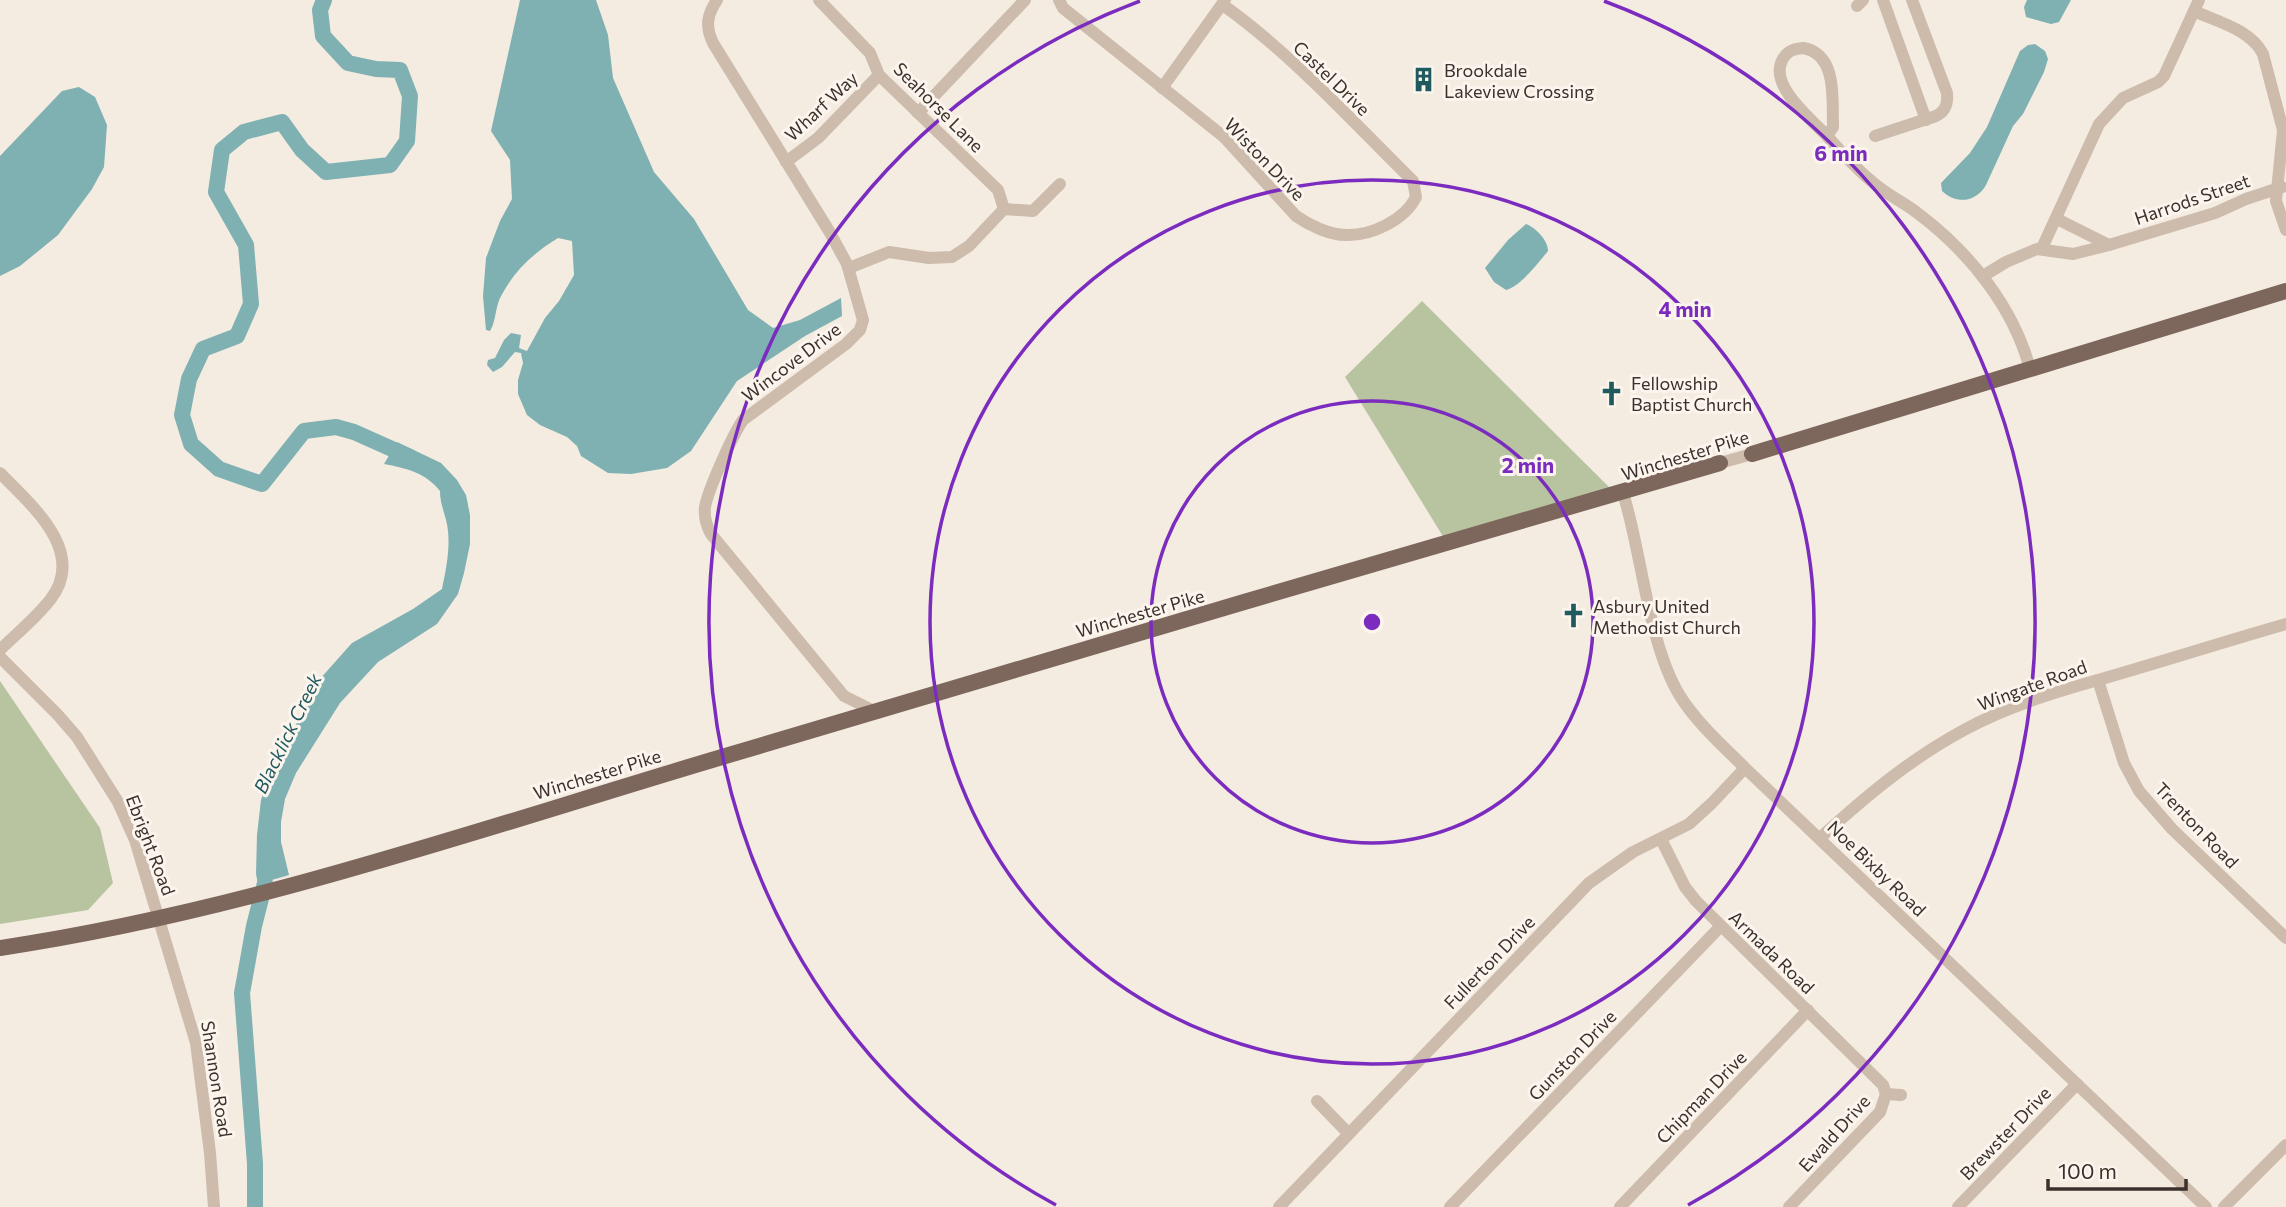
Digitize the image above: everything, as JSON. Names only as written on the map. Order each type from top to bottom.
[{"type":"main road","name":"Winchester Pike","points":[[1752,454],[2286,291]]},
{"type":"main road","name":"Winchester Pike","points":[[0,948],[65,938],[160,918],[304,883],[840,721],[1720,463]]},
{"type":"street","name":"Wincove Drive","points":[[717,0],[708,17],[709,35],[849,268],[863,320],[860,330],[846,344],[743,420],[730,445],[705,510],[711,534],[844,696],[874,711]]},
{"type":"street","name":"Seahorse Lane","points":[[819,0],[870,53],[880,75],[998,190],[1004,209]]},
{"type":"street","points":[[918,113],[1024,0]]},
{"type":"street","name":"Wiston Drive","points":[[1059,0],[1063,8],[1224,136],[1296,216],[1313,226],[1344,236],[1377,229],[1400,216],[1413,204],[1416,191],[1412,181]]},
{"type":"street","points":[[1883,0],[1926,120]]},
{"type":"street","points":[[1875,136],[1936,116],[1944,110],[1947,103],[1947,93],[1912,0]]},
{"type":"street","points":[[1161,88],[1224,2]]},
{"type":"street","name":"Castel Drive","points":[[1224,2],[1281,51],[1412,181]]},
{"type":"street","points":[[2042,248],[2099,124],[2123,98],[2158,82],[2164,76],[2196,5],[2250,36],[2263,54],[2283,130],[2283,190],[2276,201],[2286,230]]},
{"type":"street","points":[[1827,136],[1833,127],[1829,71],[1815,51],[1803,48],[1790,51],[1780,66],[1781,83],[1827,136],[1870,179],[1920,214],[1983,276],[2022,343],[2030,369]]},
{"type":"street","name":"Wharf Way","points":[[786,162],[818,138],[880,75]]},
{"type":"street","points":[[849,268],[889,252],[952,257],[969,246],[1004,209],[1033,211],[1060,184]]},
{"type":"street","name":"Harrods Street","points":[[1983,276],[2017,256],[2042,248],[2073,254],[2215,213],[2283,190]]},
{"type":"street","points":[[2057,219],[2109,245]]},
{"type":"street","name":"Winchester Pike","points":[[1720,463],[1752,454]]},
{"type":"street","points":[[0,473],[51,528],[62,560],[60,578],[51,599],[0,650]]},
{"type":"street","name":"Noe Bixby Road","points":[[1623,493],[1658,639],[1671,678],[1689,709],[1745,768],[2206,1207]]},
{"type":"street","name":"Wingate Road","points":[[1820,838],[1907,764],[1998,713],[2035,699],[2286,624]]},
{"type":"street","name":"Ebright Road","points":[[0,657],[57,713],[99,768],[135,840],[160,918]]},
{"type":"street","name":"Trenton Road","points":[[2098,680],[2124,763],[2139,791],[2172,829],[2286,938]]},
{"type":"street","points":[[840,721],[844,696]]},
{"type":"street","name":"Fullerton Drive","points":[[1279,1207],[1589,883],[1624,858],[1689,824],[1745,768]]},
{"type":"street","name":"Armada Road","points":[[1661,839],[1685,887],[1720,927],[1877,1077]]},
{"type":"street","name":"Shannon Road","points":[[160,918],[196,1043],[214,1207]]},
{"type":"street","name":"Gunston Drive","points":[[1450,1207],[1720,927]]},
{"type":"street","name":"Chipman Drive","points":[[1620,1207],[1808,1010]]},
{"type":"street","name":"Ewald Drive","points":[[1789,1207],[1880,1112],[1886,1094],[1877,1077]]},
{"type":"street","name":"Brewster Drive","points":[[1958,1207],[2077,1084]]},
{"type":"street","points":[[1886,1094],[1901,1096]]},
{"type":"street","points":[[1317,1101],[1349,1134]]},
{"type":"street","points":[[2224,1207],[2286,1145]]},
{"type":"green space","points":[[1422,301],[1611,489],[1444,538],[1345,377]]},
{"type":"green space","points":[[0,681],[100,828],[113,883],[88,910],[0,924]]},
{"type":"water","points":[[520,0],[596,0],[608,35],[613,78],[654,172],[694,219],[748,310],[773,328],[800,320],[841,298],[842,316],[805,336],[737,381],[691,451],[667,468],[631,474],[608,473],[581,456],[577,446],[567,437],[540,425],[527,415],[518,394],[518,380],[523,363],[521,353],[515,352],[502,367],[493,372],[487,365],[488,360],[495,358],[504,340],[511,333],[521,335],[519,348],[527,351],[574,275],[572,241],[558,238],[540,250],[517,272],[500,298],[490,331],[486,330],[483,296],[486,258],[500,221],[512,199],[510,160],[491,131]]},
{"type":"water","points":[[2027,0],[2071,0],[2059,22],[2051,24],[2026,17],[2024,7]]},
{"type":"water","points":[[2035,44],[2045,51],[2048,59],[2044,72],[2023,114],[2013,126],[1986,185],[1977,195],[1966,200],[1948,195],[1942,191],[1941,183],[1970,153],[1987,127],[2020,51]]},
{"type":"water","points":[[79,87],[95,97],[107,125],[104,167],[92,189],[58,235],[20,266],[0,276],[0,156],[62,91]]},
{"type":"water","points":[[1526,224],[1541,235],[1548,251],[1523,279],[1506,290],[1494,282],[1485,268],[1508,240]]},
{"type":"water","points":[[397,442],[441,463],[457,480],[466,495],[470,515],[470,544],[458,594],[437,624],[378,662],[340,703],[296,773],[285,799],[281,842],[289,875],[258,884],[257,835],[261,800],[268,779],[319,680],[352,643],[413,609],[442,589],[448,538],[440,491],[415,472],[384,464]]},
{"type":"waterway","name":"Blacklick Creek","points":[[324,0],[320,10],[323,36],[348,63],[376,69],[400,70],[410,96],[407,141],[390,165],[326,172],[302,150],[282,122],[244,132],[222,150],[216,192],[246,245],[251,304],[237,336],[203,349],[189,379],[182,415],[191,444],[219,469],[262,484],[304,431],[336,427],[354,432],[410,457]]},
{"type":"waterway","name":"Blacklick Creek","points":[[255,1207],[255,1164],[242,993],[265,883]]},
{"type":"place","name":"Brookdale Lakeview Crossing","points":[[1424,80]]},
{"type":"place","name":"Fellowship Baptist Church","points":[[1611,393]]},
{"type":"place","name":"Asbury United Methodist Church","points":[[1573,616]]}]
